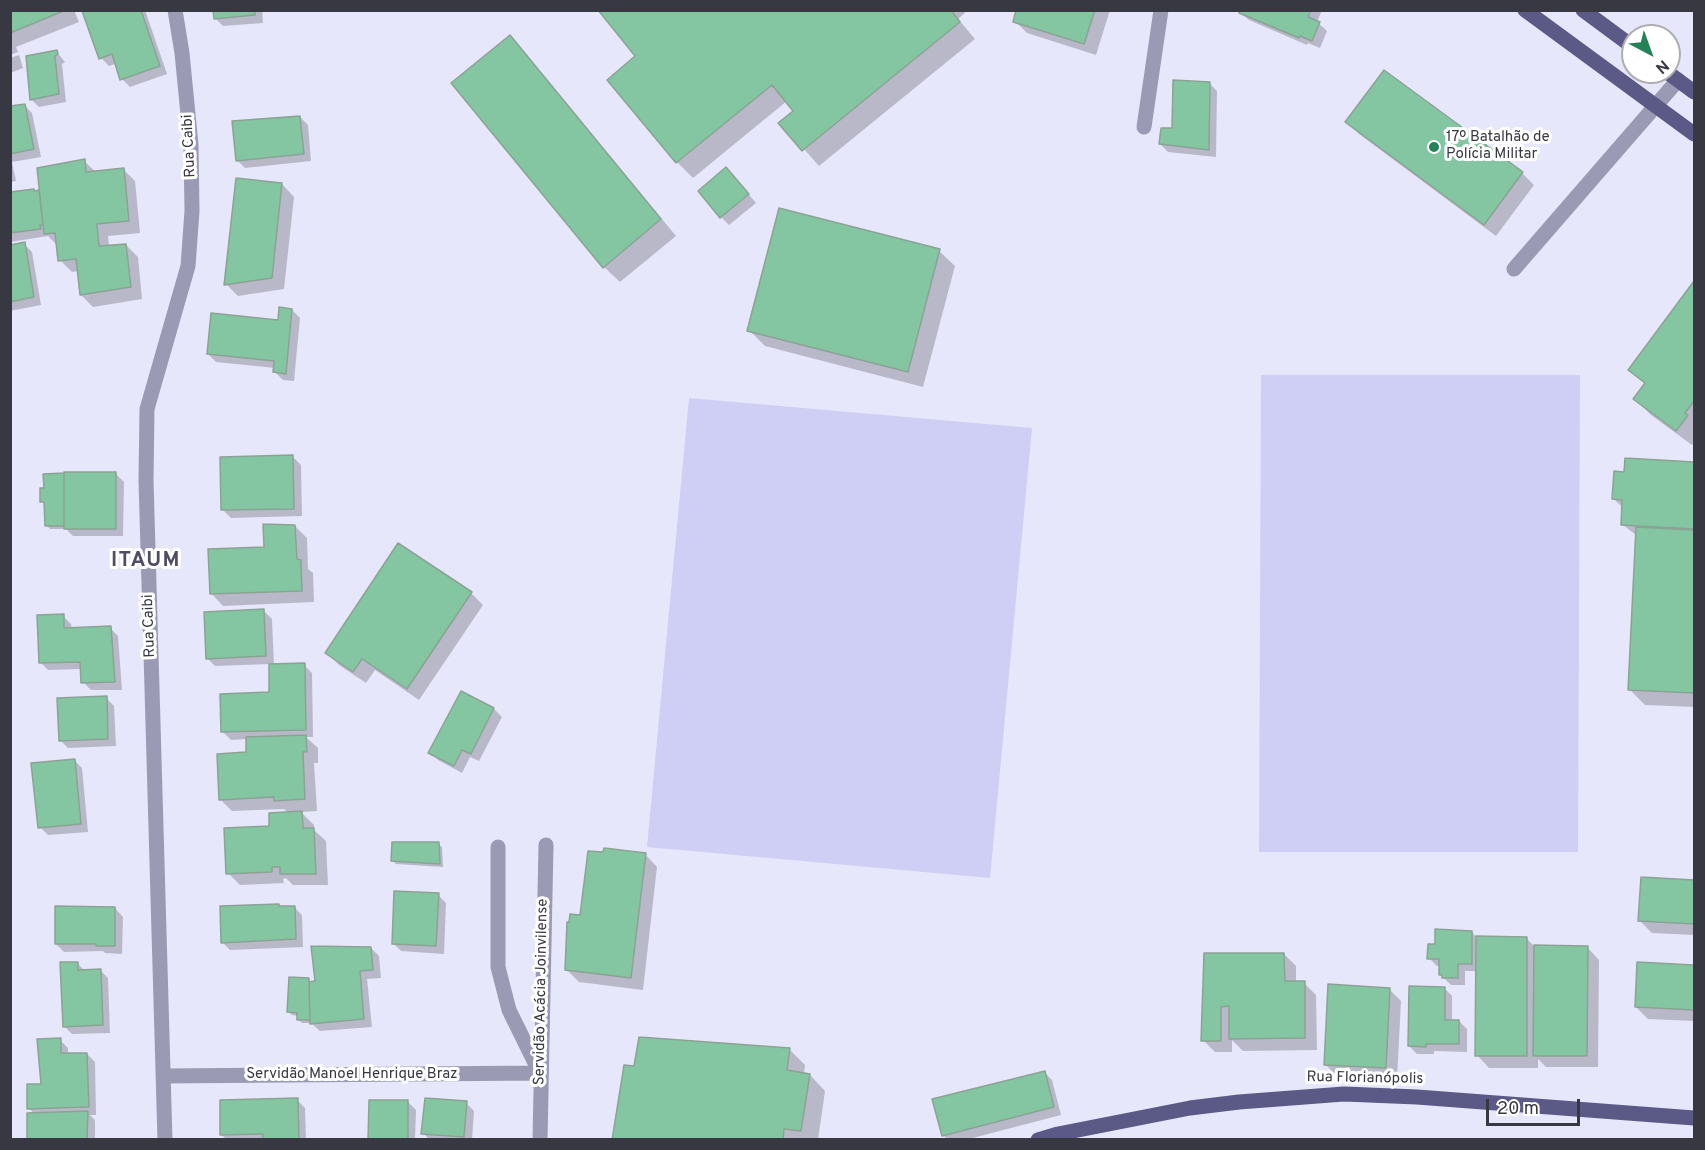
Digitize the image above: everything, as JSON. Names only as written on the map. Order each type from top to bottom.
[{"type":"main road","points":[[1525,10],[1695,134]]},
{"type":"main road","points":[[1583,10],[1621,38]]},
{"type":"main road","points":[[1681,82],[1695,92]]},
{"type":"main road","name":"Rua Florianópolis","points":[[1038,1140],[1190,1108],[1344,1094],[1417,1097],[1695,1118]]},
{"type":"street","name":"Rua Caibi","points":[[165,1140],[146,480],[147,409],[188,266],[192,211],[191,145],[182,53],[175,10]]},
{"type":"street","points":[[1144,127],[1161,10]]},
{"type":"street","points":[[1514,269],[1656,106],[1668,84]]},
{"type":"street","name":"Servidão Acácia Joinvilense","points":[[540,1140],[546,845]]},
{"type":"street","points":[[498,847],[498,967],[510,1011],[540,1073]]},
{"type":"street","name":"Servidão Manoel Henrique Braz","points":[[163,1076],[540,1073]]},
{"type":"shaded area","points":[[1261,375],[1580,375],[1578,852],[1259,852]]},
{"type":"shaded area","points":[[689,398],[1032,428],[990,878],[647,847]]},
{"type":"building","points":[[10,10],[66,10],[10,33]]},
{"type":"building","points":[[141,10],[160,66],[120,80],[112,54],[99,59],[82,11]]},
{"type":"building","points":[[213,10],[255,10],[255,15],[214,19]]},
{"type":"building","points":[[598,10],[951,10],[960,22],[802,151],[778,123],[793,111],[772,85],[676,163],[607,80],[635,56]]},
{"type":"building","points":[[1016,10],[1095,10],[1084,44],[1013,22]]},
{"type":"building","points":[[1240,10],[1311,10],[1308,17],[1320,22],[1312,41],[1300,36],[1299,38],[1239,13]]},
{"type":"building","points":[[510,35],[661,219],[603,268],[451,83]]},
{"type":"building","points":[[57,50],[58,54],[55,56],[59,94],[30,100],[26,56]]},
{"type":"building","name":"17º Batalhão de Polícia Militar","points":[[1384,70],[1523,172],[1484,225],[1345,122]]},
{"type":"building","points":[[1173,80],[1210,82],[1209,150],[1159,144],[1161,128],[1172,128]]},
{"type":"building","points":[[25,104],[34,149],[10,154],[10,106]]},
{"type":"building","points":[[300,116],[304,154],[236,161],[232,121]]},
{"type":"building","points":[[85,159],[86,172],[124,168],[129,221],[97,224],[99,246],[126,244],[131,287],[80,295],[76,259],[58,261],[55,233],[44,234],[37,168]]},
{"type":"building","points":[[726,167],[749,194],[720,218],[698,191]]},
{"type":"building","points":[[236,178],[282,183],[272,278],[224,285]]},
{"type":"building","points":[[34,189],[34,191],[39,190],[43,225],[40,225],[41,229],[10,233],[10,192]]},
{"type":"building","points":[[779,208],[940,249],[908,372],[747,331]]},
{"type":"building","points":[[25,242],[34,297],[10,302],[10,245]]},
{"type":"building","points":[[1694,281],[1694,401],[1685,413],[1688,415],[1676,431],[1633,399],[1645,383],[1628,370]]},
{"type":"building","points":[[279,307],[292,309],[286,374],[273,372],[274,361],[207,354],[211,313],[278,320]]},
{"type":"building","points":[[293,455],[294,509],[221,510],[220,457]]},
{"type":"building","points":[[1625,458],[1694,462],[1694,529],[1621,525],[1622,500],[1612,499],[1614,471],[1624,472]]},
{"type":"building","points":[[64,472],[116,472],[116,529],[64,529]]},
{"type":"building","points":[[64,473],[64,526],[45,526],[44,502],[40,502],[40,488],[44,488],[43,474]]},
{"type":"building","points":[[263,524],[295,525],[297,559],[301,560],[302,591],[210,594],[208,549],[264,547]]},
{"type":"building","points":[[1636,527],[1694,530],[1694,693],[1628,690]]},
{"type":"building","points":[[398,543],[472,592],[407,689],[362,659],[353,672],[325,653]]},
{"type":"building","points":[[264,609],[266,656],[206,659],[204,612]]},
{"type":"building","points":[[64,614],[64,628],[111,626],[115,682],[81,683],[80,662],[39,663],[37,615]]},
{"type":"building","points":[[305,663],[306,730],[221,732],[220,694],[269,692],[269,664]]},
{"type":"building","points":[[461,691],[494,708],[471,754],[462,750],[454,766],[428,753]]},
{"type":"building","points":[[107,696],[108,739],[59,741],[57,698]]},
{"type":"building","points":[[306,735],[307,752],[303,752],[305,799],[274,801],[274,797],[219,800],[217,754],[246,752],[246,737]]},
{"type":"building","points":[[75,759],[81,824],[38,828],[31,763]]},
{"type":"building","points":[[302,811],[303,828],[314,828],[316,874],[280,874],[280,867],[272,867],[272,872],[226,874],[224,828],[269,826],[269,813]]},
{"type":"building","points":[[392,842],[439,842],[440,864],[391,861]]},
{"type":"building","points":[[604,848],[646,853],[631,978],[565,970],[567,922],[569,922],[570,914],[580,915],[588,851],[603,852]]},
{"type":"building","points":[[1641,877],[1694,880],[1694,924],[1638,921]]},
{"type":"building","points":[[394,891],[439,893],[436,946],[392,944]]},
{"type":"building","points":[[279,904],[279,906],[295,906],[296,939],[221,943],[220,906]]},
{"type":"building","points":[[55,906],[115,907],[115,946],[55,944]]},
{"type":"building","points":[[1435,929],[1472,931],[1472,964],[1458,964],[1458,978],[1442,978],[1442,975],[1439,975],[1439,959],[1427,959],[1428,944],[1435,944]]},
{"type":"building","points":[[1476,936],[1527,937],[1527,1056],[1475,1056]]},
{"type":"building","points":[[1534,945],[1588,946],[1587,1056],[1533,1056]]},
{"type":"building","points":[[311,946],[371,947],[373,970],[360,971],[364,1019],[310,1024],[309,982],[315,981]]},
{"type":"building","points":[[1204,953],[1284,953],[1285,981],[1305,981],[1305,1038],[1229,1039],[1229,1006],[1221,1007],[1221,1041],[1201,1041]]},
{"type":"building","points":[[60,962],[78,962],[78,970],[101,969],[103,1025],[63,1027]]},
{"type":"building","points":[[1637,962],[1694,965],[1694,1010],[1635,1007]]},
{"type":"building","points":[[289,977],[309,978],[310,1020],[297,1020],[297,1013],[287,1012]]},
{"type":"building","points":[[1328,984],[1390,988],[1386,1068],[1324,1065]]},
{"type":"building","points":[[1409,986],[1445,987],[1445,1020],[1459,1020],[1459,1044],[1408,1046]]},
{"type":"building","points":[[639,1037],[790,1048],[787,1070],[810,1074],[801,1131],[784,1129],[783,1140],[612,1140],[624,1065],[634,1066]]},
{"type":"building","points":[[61,1038],[61,1053],[87,1053],[89,1107],[27,1109],[27,1084],[41,1084],[37,1039]]},
{"type":"building","points":[[1045,1071],[1054,1107],[942,1136],[932,1099]]},
{"type":"building","points":[[298,1098],[299,1140],[263,1140],[263,1134],[220,1135],[220,1100]]},
{"type":"building","points":[[425,1098],[467,1101],[464,1137],[421,1134]]},
{"type":"building","points":[[369,1100],[408,1100],[408,1140],[368,1140]]},
{"type":"building","points":[[88,1111],[87,1140],[27,1140],[27,1113]]},
{"type":"place","name":"17º Batalhão de Polícia Militar","points":[[1434,147]]},
{"type":"district","name":"ITAUM","points":[[146,562]]}]
